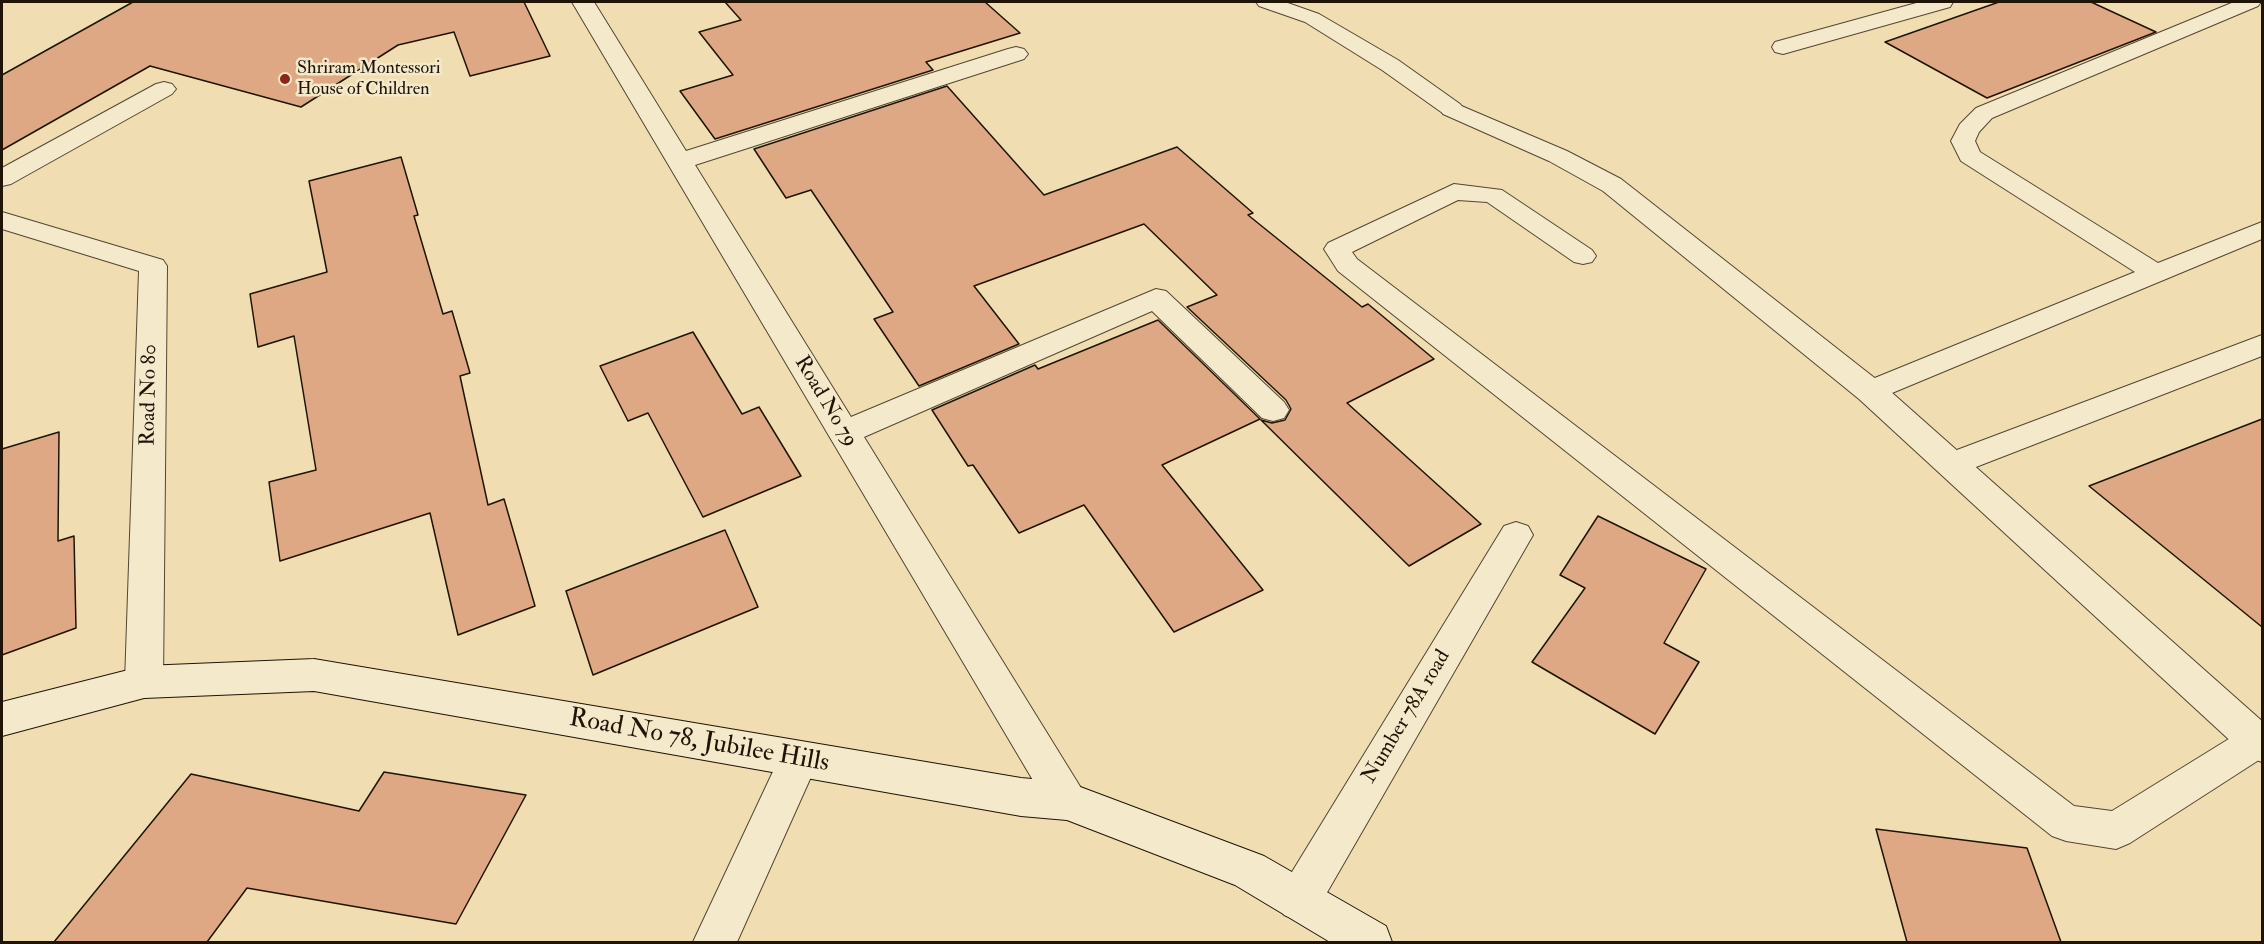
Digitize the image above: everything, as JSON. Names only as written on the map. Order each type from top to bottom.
[{"type":"street","name":"Road No 79","points":[[583,2],[1067,801]]},
{"type":"street","points":[[1783,47],[1934,2]]},
{"type":"street","points":[[680,161],[1016,54]]},
{"type":"street","points":[[2,178],[164,89]]},
{"type":"street","points":[[1452,108],[1558,156],[1612,185],[1870,391],[2260,743]]},
{"type":"street","name":"Road No 80","points":[[2,220],[153,266],[144,681]]},
{"type":"street","points":[[844,433],[1156,298],[1273,410]]},
{"type":"street","name":"Number 78A road","points":[[1299,900],[1516,535]]},
{"type":"street","name":"Road No 78, Jubilee Hills","points":[[2,719],[144,681],[314,675],[1021,797],[1067,801],[1248,870],[1370,942]]},
{"type":"street","points":[[715,942],[800,759]]},
{"type":"lane","points":[[1266,2],[1312,18],[1390,65],[1452,108]]},
{"type":"lane","points":[[2157,274],[1970,156],[1963,141],[1968,129],[1984,113],[2251,2]]},
{"type":"lane","points":[[1583,256],[1494,195],[1454,192],[1337,249],[1347,265],[2066,824],[2116,830],[2260,743]]},
{"type":"lane","points":[[1870,391],[2262,230]]},
{"type":"lane","points":[[1952,464],[2262,345]]},
{"type":"building","points":[[133,2],[524,2],[550,56],[470,76],[454,32],[398,45],[301,107],[150,66],[2,150],[2,75]]},
{"type":"building","points":[[725,2],[985,2],[1020,33],[926,62],[933,70],[715,139],[680,91],[733,75],[699,32],[741,20]]},
{"type":"building","points":[[1999,2],[2091,2],[2156,32],[1987,98],[1885,42]]},
{"type":"building","points":[[947,86],[1044,195],[1177,147],[1253,213],[1248,215],[1362,307],[1368,304],[1434,359],[1347,403],[1481,524],[1409,566],[1261,420],[1272,423],[1285,420],[1291,409],[1286,400],[1187,307],[1217,295],[1144,224],[974,286],[1019,344],[919,386],[874,319],[893,312],[811,190],[786,198],[754,149]]},
{"type":"building","points":[[401,157],[418,215],[414,216],[443,314],[452,311],[470,373],[460,376],[488,505],[504,499],[535,606],[458,635],[430,513],[280,561],[269,482],[316,470],[294,336],[258,347],[250,294],[327,272],[309,181]]},
{"type":"building","points":[[1158,320],[1260,419],[1162,465],[1263,590],[1174,632],[1084,505],[1019,533],[973,465],[968,466],[932,410],[1035,365],[1038,369]]},
{"type":"building","points":[[693,332],[742,414],[759,407],[801,476],[703,517],[648,413],[628,421],[600,366]]},
{"type":"building","points":[[2262,419],[2262,627],[2089,486]]},
{"type":"building","points":[[59,432],[58,541],[74,536],[76,628],[2,655],[2,449]]},
{"type":"building","points":[[1598,516],[1706,569],[1664,643],[1699,662],[1655,734],[1532,662],[1585,588],[1560,575]]},
{"type":"building","points":[[725,530],[758,607],[593,675],[566,591]]},
{"type":"building","points":[[384,772],[526,795],[456,924],[247,888],[207,942],[54,942],[191,774],[359,811]]},
{"type":"building","points":[[1876,829],[2027,848],[2061,942],[1907,942]]},
{"type":"place","name":"Shriram Montessori House of Children","points":[[285,79]]}]
